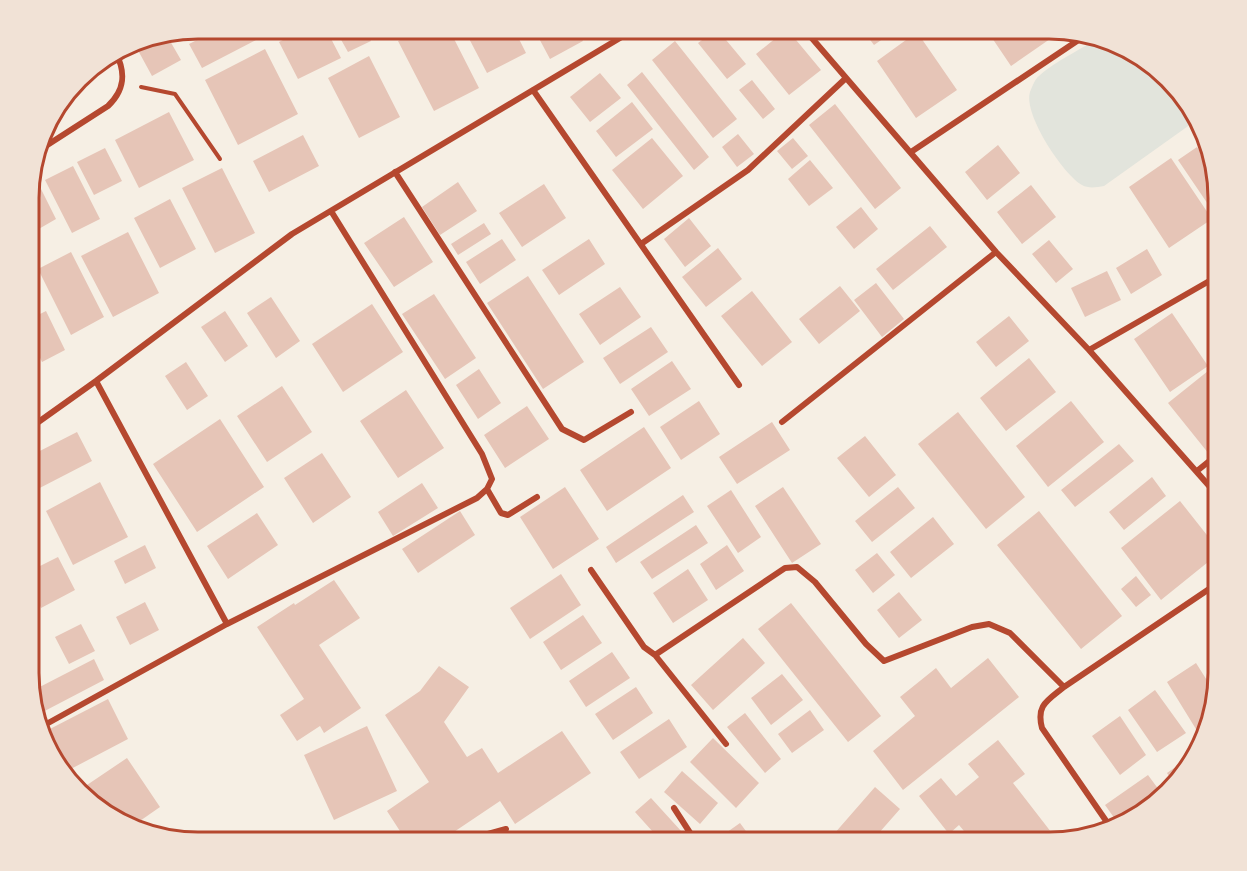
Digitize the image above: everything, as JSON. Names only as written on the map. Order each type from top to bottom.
[{"type":"street","points":[[39,422],[292,234],[618,39]]},
{"type":"street","points":[[813,39],[996,252],[1089,350],[1208,484]]},
{"type":"street","points":[[911,152],[1076,41]]},
{"type":"street","points":[[48,145],[108,106],[117,97],[124,73],[119,60]]},
{"type":"street","points":[[641,244],[748,170],[846,78]]},
{"type":"street","points":[[533,90],[739,386]]},
{"type":"street","points":[[395,172],[562,429],[584,440],[631,412]]},
{"type":"street","points":[[47,723],[227,624],[477,498],[487,489],[492,479],[482,454],[331,211]]},
{"type":"street","points":[[782,422],[996,252]]},
{"type":"street","points":[[1089,350],[1208,282]]},
{"type":"street","points":[[96,381],[227,624]]},
{"type":"street","points":[[1197,471],[1208,462]]},
{"type":"street","points":[[487,489],[501,513],[508,515],[537,497]]},
{"type":"street","points":[[655,655],[785,568],[797,567],[815,582],[866,644],[884,661],[972,627],[989,624],[1010,633],[1064,687]]},
{"type":"street","points":[[591,570],[644,647],[655,655],[726,744]]},
{"type":"street","points":[[1107,821],[1042,728],[1039,717],[1042,705],[1064,687],[1208,590]]},
{"type":"street","points":[[674,808],[690,832]]},
{"type":"street","points":[[495,832],[506,829]]},
{"type":"path","points":[[121,83],[175,94],[220,159]]},
{"type":"shaded area","points":[[1088,44],[1120,55],[1162,85],[1190,124],[1104,186],[1082,185],[1065,169],[1046,143],[1032,114],[1029,102],[1030,92],[1038,77],[1057,62]]},
{"type":"building","points":[[199,39],[256,40],[202,68],[189,44]]},
{"type":"building","points":[[285,39],[331,39],[341,58],[298,79],[279,42]]},
{"type":"building","points":[[341,39],[370,39],[371,41],[348,52]]},
{"type":"building","points":[[402,39],[454,39],[479,88],[434,111],[398,41]]},
{"type":"building","points":[[469,39],[519,39],[526,53],[487,73]]},
{"type":"building","points":[[539,39],[582,39],[583,41],[550,59]]},
{"type":"building","points":[[703,39],[725,39],[746,64],[727,79],[698,43]]},
{"type":"building","points":[[775,39],[795,39],[821,70],[789,95],[756,54]]},
{"type":"building","points":[[870,39],[883,39],[874,45]]},
{"type":"building","points":[[907,39],[922,39],[957,90],[916,118],[877,61]]},
{"type":"building","points":[[993,39],[1050,39],[1011,66]]},
{"type":"building","points":[[170,41],[181,60],[152,76],[138,51]]},
{"type":"building","points":[[675,41],[737,119],[713,138],[652,60]]},
{"type":"building","points":[[265,49],[298,114],[238,145],[205,80]]},
{"type":"building","points":[[369,56],[400,117],[359,138],[328,78]]},
{"type":"building","points":[[642,72],[709,157],[694,170],[627,85]]},
{"type":"building","points":[[600,73],[621,98],[590,122],[570,97]]},
{"type":"building","points":[[752,80],[775,109],[763,119],[739,90]]},
{"type":"building","points":[[632,102],[653,129],[616,157],[596,131]]},
{"type":"building","points":[[835,104],[901,188],[875,209],[809,125]]},
{"type":"building","points":[[169,112],[194,160],[139,188],[115,140]]},
{"type":"building","points":[[738,134],[754,154],[737,167],[722,147]]},
{"type":"building","points":[[303,135],[319,166],[269,192],[253,161]]},
{"type":"building","points":[[652,138],[683,176],[643,209],[612,170]]},
{"type":"building","points":[[793,138],[808,156],[792,169],[777,151]]},
{"type":"building","points":[[998,145],[1020,173],[987,200],[965,172]]},
{"type":"building","points":[[1197,147],[1202,155],[1207,177],[1208,204],[1178,160]]},
{"type":"building","points":[[105,148],[122,181],[94,195],[77,162]]},
{"type":"building","points":[[1171,158],[1208,213],[1208,222],[1169,248],[1129,187]]},
{"type":"building","points":[[810,160],[833,188],[809,206],[788,179]]},
{"type":"building","points":[[73,166],[100,219],[72,233],[45,180]]},
{"type":"building","points":[[222,168],[255,233],[215,253],[182,188]]},
{"type":"building","points":[[458,182],[477,211],[440,235],[422,207]]},
{"type":"building","points":[[544,184],[566,218],[522,247],[499,213]]},
{"type":"building","points":[[1031,185],[1056,217],[1022,244],[997,212]]},
{"type":"building","points":[[40,186],[56,219],[39,229]]},
{"type":"building","points":[[170,199],[196,249],[160,268],[134,218]]},
{"type":"building","points":[[861,207],[878,229],[854,249],[836,227]]},
{"type":"building","points":[[404,217],[433,262],[394,287],[364,243]]},
{"type":"building","points":[[689,218],[711,246],[685,267],[664,239]]},
{"type":"building","points":[[484,223],[491,234],[458,255],[451,244]]},
{"type":"building","points":[[930,226],[947,247],[893,290],[876,269]]},
{"type":"building","points":[[128,232],[159,293],[113,317],[81,256]]},
{"type":"building","points":[[502,239],[516,260],[480,284],[466,262]]},
{"type":"building","points":[[589,239],[605,264],[559,295],[542,270]]},
{"type":"building","points":[[1049,240],[1073,269],[1056,283],[1032,254]]},
{"type":"building","points":[[718,248],[742,279],[706,307],[682,277]]},
{"type":"building","points":[[1147,249],[1162,275],[1131,294],[1116,268]]},
{"type":"building","points":[[71,252],[104,317],[71,335],[39,268]]},
{"type":"building","points":[[1107,271],[1121,300],[1085,317],[1071,288]]},
{"type":"building","points":[[528,276],[584,362],[543,389],[487,303]]},
{"type":"building","points":[[876,283],[904,319],[882,337],[854,300]]},
{"type":"building","points":[[840,286],[860,311],[819,344],[799,319]]},
{"type":"building","points":[[620,287],[641,317],[600,345],[579,314]]},
{"type":"building","points":[[752,291],[792,342],[762,366],[721,316]]},
{"type":"building","points":[[434,294],[476,358],[445,379],[402,314]]},
{"type":"building","points":[[271,297],[300,341],[276,358],[247,313]]},
{"type":"building","points":[[372,304],[403,352],[343,392],[312,344]]},
{"type":"building","points":[[46,311],[65,350],[42,362],[39,356],[39,314]]},
{"type":"building","points":[[225,311],[248,346],[225,362],[201,327]]},
{"type":"building","points":[[1172,313],[1208,366],[1170,392],[1134,339]]},
{"type":"building","points":[[1009,316],[1029,341],[996,367],[976,342]]},
{"type":"building","points":[[651,327],[668,352],[620,384],[603,358]]},
{"type":"building","points":[[1029,358],[1056,392],[1006,431],[980,398]]},
{"type":"building","points":[[672,361],[691,389],[649,416],[631,389]]},
{"type":"building","points":[[186,362],[208,396],[187,410],[165,376]]},
{"type":"building","points":[[479,369],[501,403],[478,419],[456,385]]},
{"type":"building","points":[[1208,371],[1208,453],[1168,403]]},
{"type":"building","points":[[282,386],[312,432],[267,462],[237,416]]},
{"type":"building","points":[[406,390],[444,448],[398,478],[360,421]]},
{"type":"building","points":[[699,401],[720,434],[681,460],[660,427]]},
{"type":"building","points":[[1071,401],[1104,442],[1048,487],[1016,446]]},
{"type":"building","points":[[527,406],[549,439],[505,468],[484,435]]},
{"type":"building","points":[[958,412],[1025,497],[986,529],[918,444]]},
{"type":"building","points":[[220,419],[264,487],[197,532],[153,464]]},
{"type":"building","points":[[772,422],[790,450],[737,484],[719,457]]},
{"type":"building","points":[[644,427],[671,468],[607,511],[580,470]]},
{"type":"building","points":[[77,432],[92,461],[39,488],[39,451]]},
{"type":"building","points":[[865,436],[896,475],[869,497],[837,458]]},
{"type":"building","points":[[1119,444],[1134,461],[1075,507],[1061,490]]},
{"type":"building","points":[[322,453],[351,497],[313,523],[284,478]]},
{"type":"building","points":[[1152,477],[1166,496],[1124,530],[1109,512]]},
{"type":"building","points":[[100,482],[128,537],[73,565],[46,511]]},
{"type":"building","points":[[422,483],[438,508],[393,536],[378,512]]},
{"type":"building","points":[[565,487],[599,539],[553,569],[520,517]]},
{"type":"building","points":[[783,487],[821,544],[792,563],[755,506]]},
{"type":"building","points":[[898,487],[915,508],[872,542],[855,521]]},
{"type":"building","points":[[731,490],[761,537],[738,553],[707,506]]},
{"type":"building","points":[[683,495],[694,512],[616,563],[606,547]]},
{"type":"building","points":[[1180,501],[1208,536],[1208,562],[1161,600],[1121,548]]},
{"type":"building","points":[[460,511],[475,535],[418,573],[402,549]]},
{"type":"building","points":[[1039,511],[1122,616],[1081,649],[997,545]]},
{"type":"building","points":[[257,513],[278,545],[228,579],[207,546]]},
{"type":"building","points":[[933,517],[954,544],[911,578],[890,552]]},
{"type":"building","points":[[696,525],[708,543],[652,579],[640,562]]},
{"type":"building","points":[[145,545],[156,568],[125,584],[114,561]]},
{"type":"building","points":[[727,545],[744,571],[716,590],[700,564]]},
{"type":"building","points":[[877,553],[895,575],[873,593],[855,570]]},
{"type":"building","points":[[58,557],[75,590],[41,608],[39,566]]},
{"type":"building","points":[[688,569],[708,600],[673,623],[653,593]]},
{"type":"building","points":[[561,574],[581,605],[530,639],[510,608]]},
{"type":"building","points":[[1136,576],[1151,595],[1136,607],[1121,589]]},
{"type":"building","points":[[334,580],[360,618],[319,645],[361,708],[324,733],[320,726],[297,741],[280,715],[304,699],[257,627]]},
{"type":"building","points":[[899,592],[922,620],[899,638],[877,610]]},
{"type":"building","points":[[145,602],[159,630],[130,645],[116,617]]},
{"type":"building","points":[[791,603],[881,716],[848,742],[758,629]]},
{"type":"building","points":[[583,615],[602,643],[561,670],[543,642]]},
{"type":"building","points":[[81,624],[95,651],[69,664],[55,637]]},
{"type":"building","points":[[743,638],[765,663],[713,710],[691,685]]},
{"type":"building","points":[[612,652],[630,678],[586,707],[569,681]]},
{"type":"building","points":[[988,658],[1019,697],[903,790],[873,751],[915,716],[900,697],[936,668],[951,688]]},
{"type":"building","points":[[94,659],[104,680],[44,712],[39,687]]},
{"type":"building","points":[[1196,663],[1208,682],[1205,704],[1197,731],[1167,682]]},
{"type":"building","points":[[439,666],[469,687],[444,722],[467,757],[482,748],[498,773],[562,731],[591,773],[515,824],[500,801],[454,832],[401,832],[387,811],[429,782],[385,715],[420,691]]},
{"type":"building","points":[[782,674],[803,700],[771,725],[751,698]]},
{"type":"building","points":[[636,687],[653,713],[613,740],[595,714]]},
{"type":"building","points":[[1155,690],[1186,733],[1157,752],[1128,710]]},
{"type":"building","points":[[108,699],[128,739],[71,769],[60,753],[49,729]]},
{"type":"building","points":[[810,710],[824,730],[792,753],[778,734]]},
{"type":"building","points":[[745,713],[781,759],[765,773],[727,727]]},
{"type":"building","points":[[1120,716],[1146,755],[1120,775],[1092,736]]},
{"type":"building","points":[[669,719],[687,747],[639,779],[620,752]]},
{"type":"building","points":[[367,726],[397,791],[334,820],[304,755]]},
{"type":"building","points":[[713,738],[759,783],[736,808],[690,762]]},
{"type":"building","points":[[998,740],[1025,774],[1013,783],[1051,832],[965,832],[959,825],[951,832],[947,832],[919,796],[941,778],[956,796],[979,777],[968,764]]},
{"type":"building","points":[[127,758],[160,807],[140,821],[118,811],[91,791],[87,785]]},
{"type":"building","points":[[1179,764],[1169,777],[1167,773]]},
{"type":"building","points":[[682,771],[718,803],[700,824],[664,792]]},
{"type":"building","points":[[1148,775],[1158,789],[1138,805],[1114,818],[1105,805]]},
{"type":"building","points":[[875,787],[900,809],[880,832],[836,832]]},
{"type":"building","points":[[651,798],[682,832],[653,832],[635,812]]},
{"type":"building","points":[[740,823],[747,832],[727,832]]}]
